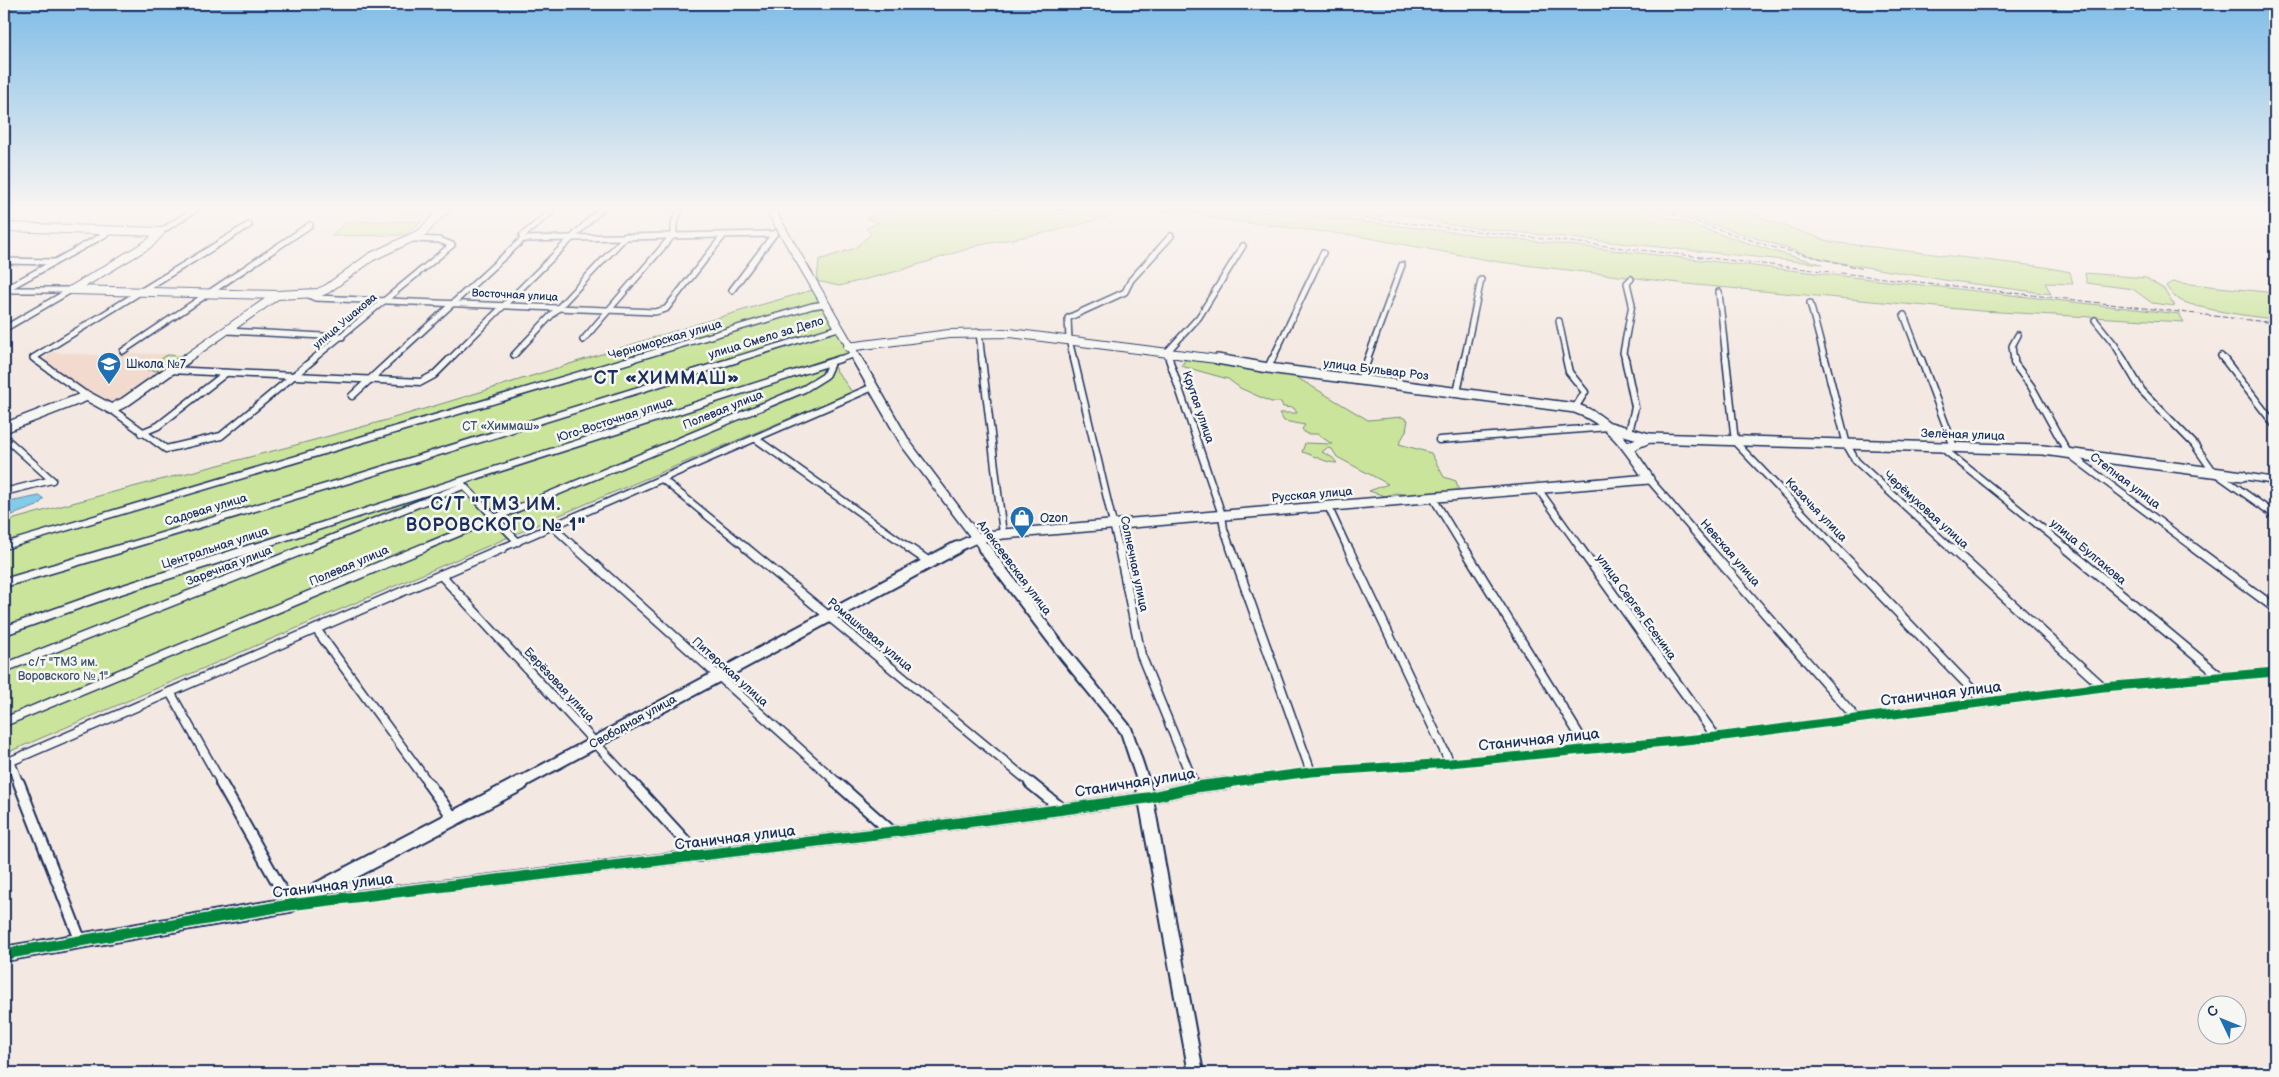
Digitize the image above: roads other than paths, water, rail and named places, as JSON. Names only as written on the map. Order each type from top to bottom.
[{"type":"street","points":[[4,290],[59,259]]},
{"type":"street","points":[[4,330],[123,259]]},
{"type":"street","points":[[192,259],[33,358],[87,396],[111,409],[141,433],[158,426],[226,373]]},
{"type":"street","points":[[123,351],[259,259]]},
{"type":"street","points":[[309,294],[327,289],[368,259]]},
{"type":"street","name":"улица Ушакова","points":[[141,433],[166,449],[221,436],[435,259]]},
{"type":"street","points":[[352,396],[500,259]]},
{"type":"street","points":[[170,370],[421,382],[434,375],[551,259]]},
{"type":"street","points":[[514,355],[603,259]]},
{"type":"street","points":[[583,340],[652,259]]},
{"type":"street","name":"Восточная улица","points":[[4,290],[309,294],[315,298],[452,302],[655,312],[666,309],[705,259]]},
{"type":"street","points":[[732,290],[755,259]]},
{"type":"street","name":"Алексеевская улица","points":[[798,259],[906,444],[1065,655],[1126,730],[1138,762],[1146,798],[1196,1073]]},
{"type":"street","name":"Солнечная улица","points":[[1150,259],[1131,280],[1125,292],[1068,318],[1069,340],[1114,525],[1141,655],[1195,787]]},
{"type":"street","points":[[851,351],[906,338],[979,332],[1069,340],[1167,352],[1199,317],[1235,259]]},
{"type":"street","points":[[1268,368],[1320,259]]},
{"type":"street","points":[[4,261],[54,262]]},
{"type":"street","points":[[1360,380],[1402,265]]},
{"type":"street","points":[[1629,432],[1635,407],[1628,366],[1623,353],[1632,304],[1627,284],[1631,279]]},
{"type":"street","points":[[1457,393],[1481,280]]},
{"type":"street","points":[[1719,292],[1735,442]]},
{"type":"street","points":[[111,409],[125,402],[277,295]]},
{"type":"street","name":"Черёмуховая улица","points":[[1810,303],[1847,445],[1856,461],[2103,687]]},
{"type":"street","name":"Черноморская улица","points":[[4,546],[825,304]]},
{"type":"street","points":[[1904,315],[1954,447]]},
{"type":"street","points":[[2094,320],[2114,345],[2142,391],[2194,444],[2213,471],[2275,515]]},
{"type":"street","points":[[1559,321],[1569,372],[1585,392],[1578,409]]},
{"type":"street","name":"улица Смело за Дело","points":[[414,459],[838,328]]},
{"type":"street","points":[[227,331],[342,337]]},
{"type":"street","points":[[979,332],[1002,534]]},
{"type":"street","name":"Степная улица","points":[[2018,335],[2012,346],[2014,363],[2031,386],[2068,452],[2275,608]]},
{"type":"street","name":"Юго-Восточная улица","points":[[434,489],[462,483],[831,363],[851,351]]},
{"type":"street","name":"улица Бульвар Роз","points":[[1167,352],[1268,368],[1578,409]]},
{"type":"street","name":"Крутая улица","points":[[1167,352],[1222,515],[1224,529],[1311,772]]},
{"type":"street","points":[[2221,356],[2275,425]]},
{"type":"street","name":"Полевая улица","points":[[4,722],[804,389],[822,380],[830,371],[831,363]]},
{"type":"street","points":[[81,942],[7,763],[873,387]]},
{"type":"street","points":[[4,428],[87,396]]},
{"type":"street","name":"Невская улица","points":[[1578,409],[1610,427],[1628,447],[1650,479],[1856,718]]},
{"type":"street","points":[[1439,440],[1610,427]]},
{"type":"street","name":"Зелёная улица","points":[[1610,427],[1649,438],[2068,452],[2275,481]]},
{"type":"street","points":[[4,437],[52,480],[4,492]]},
{"type":"street","name":"Зелёная улица","points":[[1628,447],[1649,438]]},
{"type":"street","points":[[756,439],[928,560]]},
{"type":"street","name":"Казачья улица","points":[[1735,442],[1985,703]]},
{"type":"street","name":"улица Булгакова","points":[[1941,447],[2073,553],[2220,676]]},
{"type":"street","name":"Садовая улица","points":[[4,583],[414,459]]},
{"type":"street","name":"Ромашковая улица","points":[[662,479],[1062,809]]},
{"type":"street","name":"Русская улица","points":[[976,538],[1002,534],[1650,479]]},
{"type":"street","points":[[462,483],[518,542]]},
{"type":"street","name":"Заречная улица","points":[[4,668],[462,483]]},
{"type":"street","name":"Центральная улица","points":[[4,631],[108,594],[434,489]]},
{"type":"street","name":"улица Сергея Есенина","points":[[1538,489],[1716,737]]},
{"type":"street","points":[[1433,498],[1588,749]]},
{"type":"street","points":[[1328,506],[1450,763]]},
{"type":"street","name":"Питерская улица","points":[[553,527],[892,832]]},
{"type":"street","name":"Свободная улица","points":[[289,905],[454,819],[830,616],[928,560],[976,538]]},
{"type":"street","name":"Берёзовая улица","points":[[441,576],[700,856]]},
{"type":"street","points":[[316,629],[454,819]]},
{"type":"street","name":"Станичная улица","points":[[4,954],[289,905],[892,832],[1146,798],[1195,787],[1311,772],[1450,763],[1716,737],[2103,687],[2275,672]]},
{"type":"street","points":[[170,692],[289,905]]},
{"type":"water","points":[[39,496],[43,500],[37,506],[4,518],[4,503]]},
{"type":"railway","points":[[1721,259],[2275,323]]},
{"type":"railway","points":[[1823,259],[1864,269]]},
{"type":"place","name":"Школа №7","points":[[109,385]]},
{"type":"place","name":"Ozon","points":[[1022,539]]},
{"type":"district","name":"СТ «ХИММАШ»","points":[[667,378]]},
{"type":"district","name":"С/Т \"ТМЗ ИМ. ВОРОВСКОГО № 1\"","points":[[496,514]]},
{"type":"park label","name":"СТ «Химмаш»","points":[[501,426]]},
{"type":"park label","name":"с/т \"ТМЗ им. Воровского № 1\"","points":[[63,669]]}]
